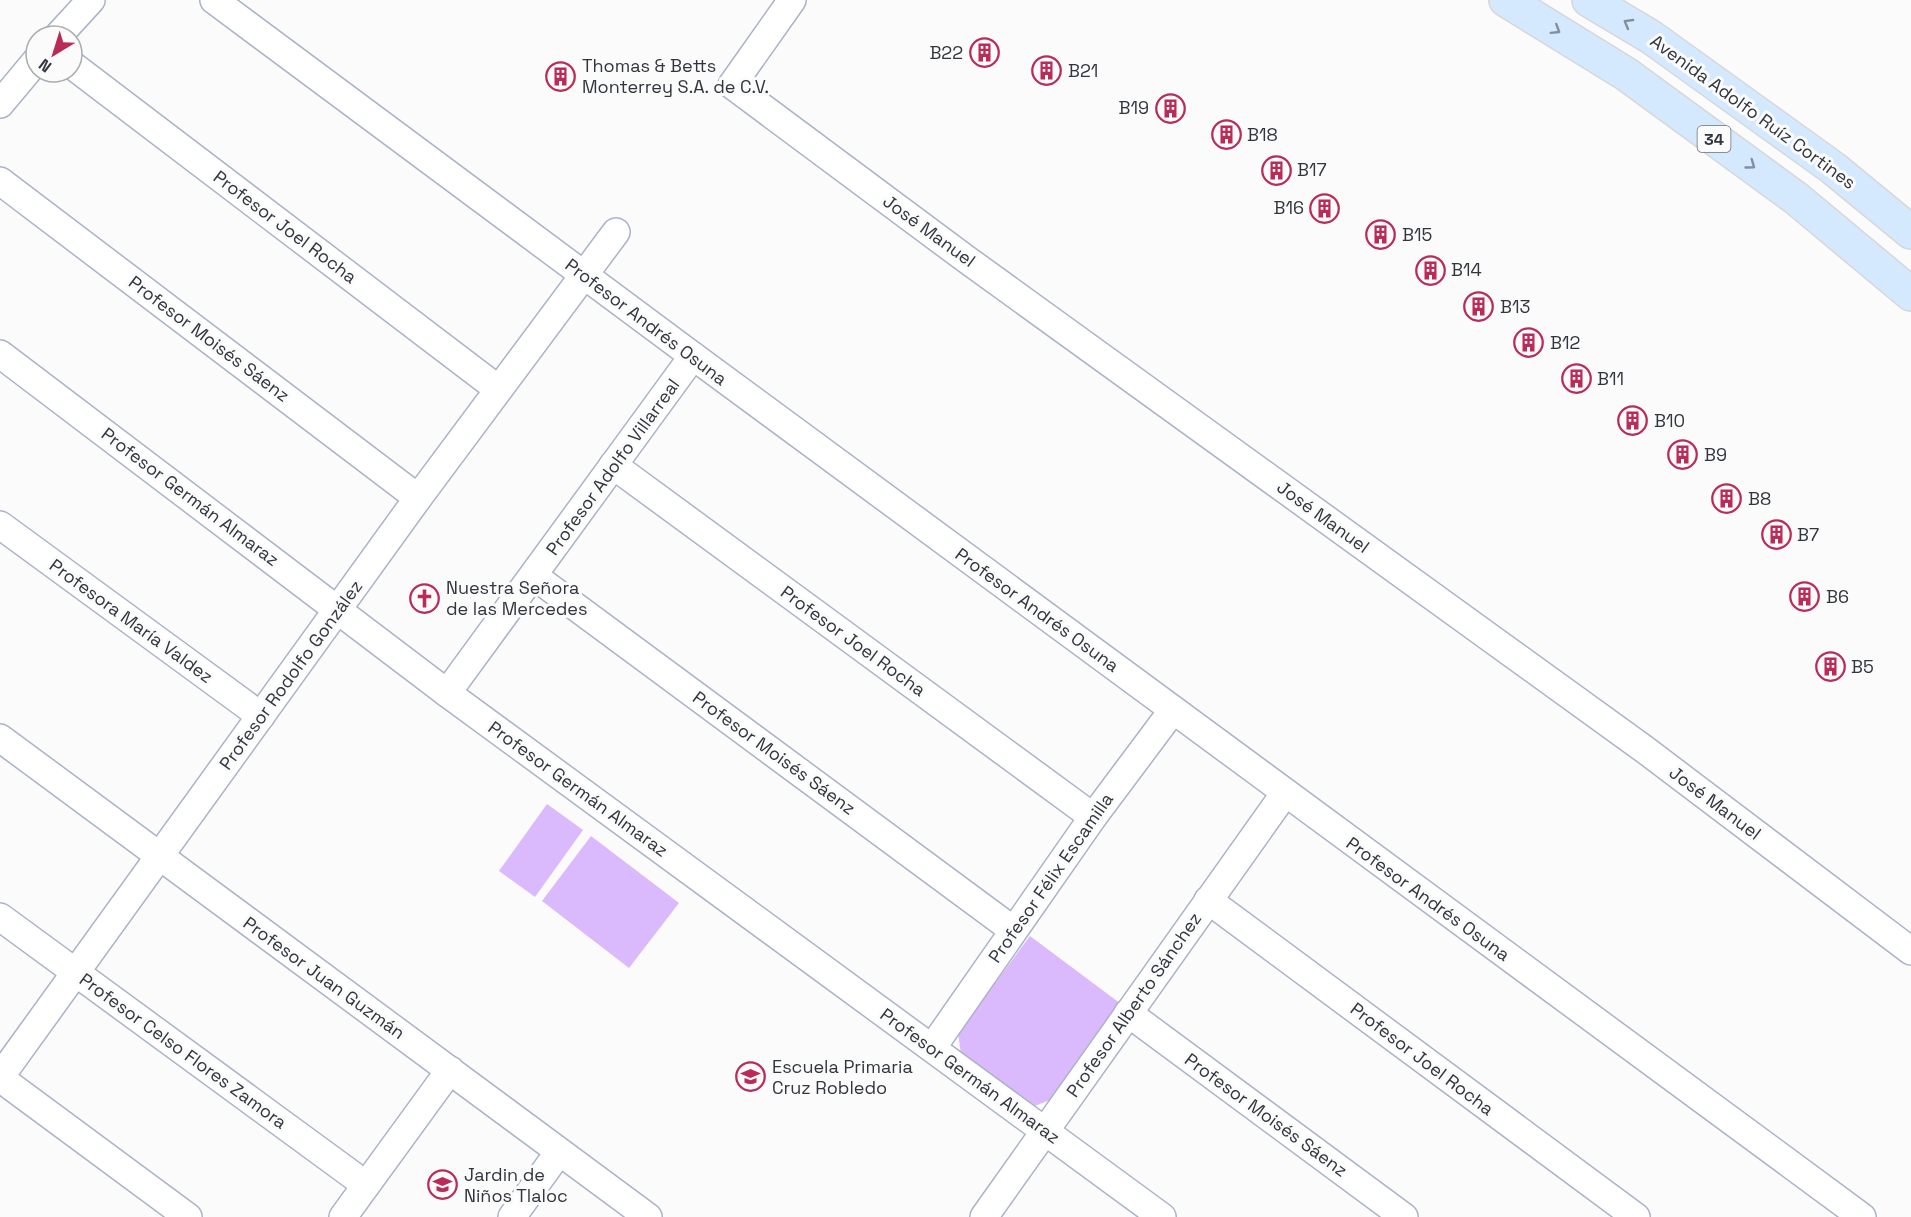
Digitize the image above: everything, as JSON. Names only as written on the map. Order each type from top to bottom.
[{"type":"main road","name":"34","points":[[1506,0],[1626,74],[1797,199],[1911,294]]},
{"type":"main road","name":"Avenida Adolfo Ruíz Cortines","points":[[1589,0],[1651,37],[1833,168],[1911,232]]},
{"type":"street","points":[[69,24],[91,0]]},
{"type":"street","name":"Profesor Andrés Osuna","points":[[214,0],[1284,793],[1862,1217]]},
{"type":"street","name":"José Manuel","points":[[792,0],[732,85],[976,266],[1644,749],[1911,951]]},
{"type":"street","name":"Profesor Joel Rocha","points":[[84,74],[498,389]]},
{"type":"street","points":[[0,104],[24,75]]},
{"type":"street","name":"Profesor Moisés Sáenz","points":[[0,181],[418,498]]},
{"type":"street","name":"Profesor Rodolfo González","points":[[0,1077],[418,498],[616,232]]},
{"type":"street","name":"Profesor Germán Almaraz","points":[[0,354],[447,693],[1162,1217]]},
{"type":"street","name":"Profesor Adolfo Villarreal","points":[[447,693],[693,356]]},
{"type":"street","name":"Profesor Joel Rocha","points":[[613,465],[1093,818]]},
{"type":"street","name":"Profesora María Valdez","points":[[0,525],[261,716]]},
{"type":"street","name":"Profesor Moisés Sáenz","points":[[534,576],[1013,930]]},
{"type":"street","name":"Profesor Félix Escamilla","points":[[932,1048],[1013,930],[1173,710]]},
{"type":"street","name":"Profesor Juan Guzmán","points":[[0,738],[648,1217]]},
{"type":"street","name":"Profesor Alberto Sánchez","points":[[984,1217],[1284,793]]},
{"type":"street","name":"Profesor Joel Rocha","points":[[1208,900],[1636,1217]]},
{"type":"street","name":"Profesor Celso Flores Zamora","points":[[0,917],[366,1185]]},
{"type":"street","name":"Profesor Moisés Sáenz","points":[[1128,1013],[1404,1217]]},
{"type":"street","points":[[343,1217],[450,1070]]},
{"type":"street","points":[[0,1077],[188,1217]]},
{"type":"street","points":[[512,1217],[559,1152]]},
{"type":"shaded area","points":[[547,804],[583,830],[535,897],[499,871]]},
{"type":"shaded area","points":[[591,836],[679,903],[629,968],[542,901]]},
{"type":"shaded area","points":[[1030,936],[1121,1004],[1050,1100],[1032,1107],[961,1054],[958,1033]]},
{"type":"place","name":"B22","points":[[984,53]]},
{"type":"place","name":"B21","points":[[1047,71]]},
{"type":"place","name":"Thomas & Betts Monterrey S.A. de C.V.","points":[[561,76]]},
{"type":"place","name":"B19","points":[[1170,108]]},
{"type":"place","name":"B18","points":[[1226,135]]},
{"type":"place","name":"B17","points":[[1276,170]]},
{"type":"place","name":"B16","points":[[1325,208]]},
{"type":"place","name":"B15","points":[[1381,235]]},
{"type":"place","name":"B14","points":[[1430,270]]},
{"type":"place","name":"B13","points":[[1479,307]]},
{"type":"place","name":"B12","points":[[1529,343]]},
{"type":"place","name":"B11","points":[[1576,379]]},
{"type":"place","name":"B10","points":[[1633,421]]},
{"type":"place","name":"B9","points":[[1683,455]]},
{"type":"place","name":"B8","points":[[1727,499]]},
{"type":"place","name":"B7","points":[[1776,535]]},
{"type":"place","name":"B6","points":[[1805,597]]},
{"type":"place","name":"Nuestra Señora de las Mercedes","points":[[425,598]]},
{"type":"place","name":"B5","points":[[1830,667]]},
{"type":"place","name":"Escuela Primaria Cruz Robledo","points":[[751,1077]]},
{"type":"place","name":"Jardin de Niños Tlaloc","points":[[443,1185]]}]
